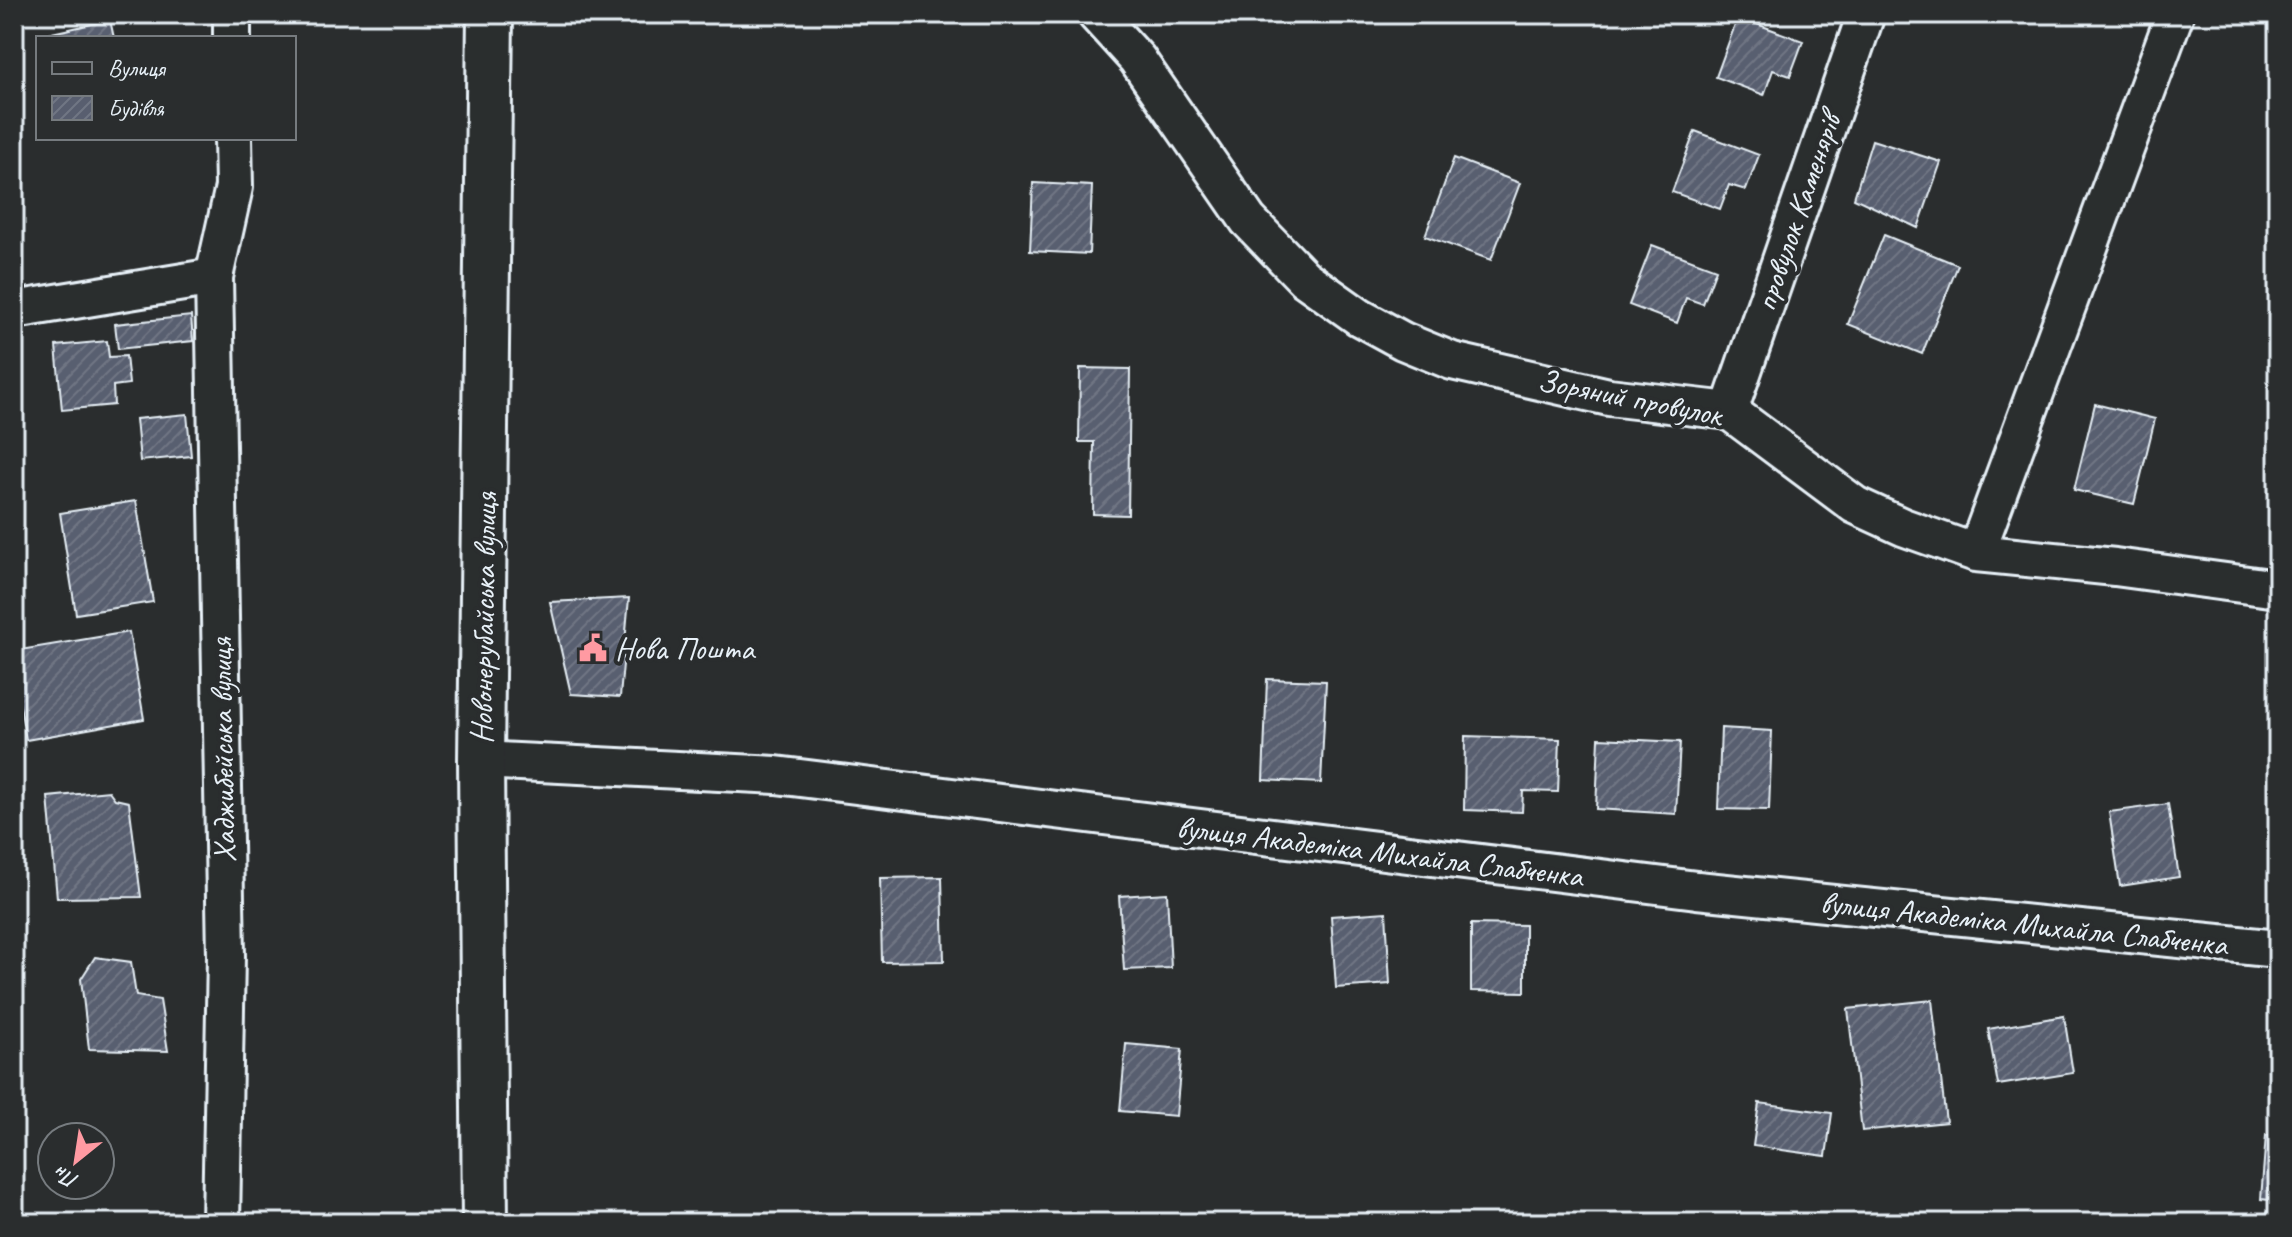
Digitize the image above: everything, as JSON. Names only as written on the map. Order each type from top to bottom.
[{"type":"street","points":[[232,14],[232,36]]},
{"type":"street","name":"Новонерубайська вулиця","points":[[485,1223],[481,760],[490,14]]},
{"type":"street","name":"Зоряний провулок","points":[[1096,14],[1137,59],[1248,220],[1304,278],[1359,317],[1403,341],[1452,361],[1609,397],[1729,411],[1855,505],[1903,527],[1976,553],[2115,567],[2278,589]]},
{"type":"street","name":"провулок Каменярів","points":[[1729,411],[1866,14]]},
{"type":"street","points":[[1976,553],[2175,14]]},
{"type":"street","name":"Хаджибейська вулиця","points":[[221,1223],[226,956],[214,277],[234,187],[233,140]]},
{"type":"street","points":[[14,310],[214,277]]},
{"type":"street","name":"вулиця Академіка Михайла Слабченка","points":[[481,760],[776,775],[1697,890],[2278,949]]},
{"type":"building","points":[[1738,17],[1803,41],[1790,76],[1773,70],[1764,95],[1716,77]]},
{"type":"building","points":[[110,20],[114,36],[43,36]]},
{"type":"building","points":[[1695,131],[1759,155],[1746,190],[1729,185],[1720,209],[1672,192]]},
{"type":"building","points":[[1872,140],[1941,162],[1918,228],[1854,198]]},
{"type":"building","points":[[1454,158],[1520,183],[1491,260],[1425,236]]},
{"type":"building","points":[[1033,183],[1092,186],[1089,254],[1030,251]]},
{"type":"building","points":[[1884,235],[1958,265],[1922,354],[1848,324]]},
{"type":"building","points":[[1652,245],[1716,269],[1703,304],[1686,298],[1677,323],[1629,305]]},
{"type":"building","points":[[191,316],[193,341],[118,349],[115,324]]},
{"type":"building","points":[[107,341],[109,357],[126,356],[129,384],[113,386],[114,405],[62,410],[56,346]]},
{"type":"building","points":[[1080,368],[1130,369],[1128,515],[1093,514],[1094,442],[1079,442]]},
{"type":"building","points":[[2095,404],[2155,419],[2134,504],[2074,490]]},
{"type":"building","points":[[187,414],[191,456],[140,461],[136,419]]},
{"type":"building","points":[[136,501],[153,602],[76,614],[60,513]]},
{"type":"building","name":"Нова Пошта","points":[[629,598],[620,697],[571,694],[550,602]]},
{"type":"building","points":[[129,632],[144,719],[26,740],[14,672],[14,651]]},
{"type":"building","points":[[1267,679],[1326,681],[1321,783],[1263,780]]},
{"type":"building","points":[[1721,728],[1772,731],[1769,810],[1718,809]]},
{"type":"building","points":[[1465,736],[1560,739],[1558,792],[1523,791],[1522,812],[1464,810]]},
{"type":"building","points":[[1599,738],[1680,742],[1676,814],[1596,809]]},
{"type":"building","points":[[109,791],[115,799],[129,802],[141,897],[57,898],[48,797]]},
{"type":"building","points":[[2168,804],[2179,877],[2120,886],[2109,812]]},
{"type":"building","points":[[942,877],[944,961],[882,962],[880,878]]},
{"type":"building","points":[[1167,893],[1171,968],[1124,970],[1119,896]]},
{"type":"building","points":[[1386,912],[1390,984],[1336,988],[1331,916]]},
{"type":"building","points":[[1471,924],[1525,925],[1525,992],[1471,991]]},
{"type":"building","points":[[95,957],[131,962],[136,996],[160,1000],[168,1051],[89,1049],[81,979]]},
{"type":"building","points":[[1932,1000],[1946,1122],[1862,1131],[1848,1009]]},
{"type":"building","points":[[2064,1016],[2073,1073],[1998,1085],[1988,1029]]},
{"type":"building","points":[[1126,1044],[1182,1049],[1176,1116],[1120,1111]]},
{"type":"building","points":[[1759,1103],[1832,1113],[1826,1156],[1753,1146]]},
{"type":"building","points":[[2266,1135],[2278,1136],[2278,1201],[2261,1199]]},
{"type":"place","name":"Нова Пошта","points":[[593,648]]}]
